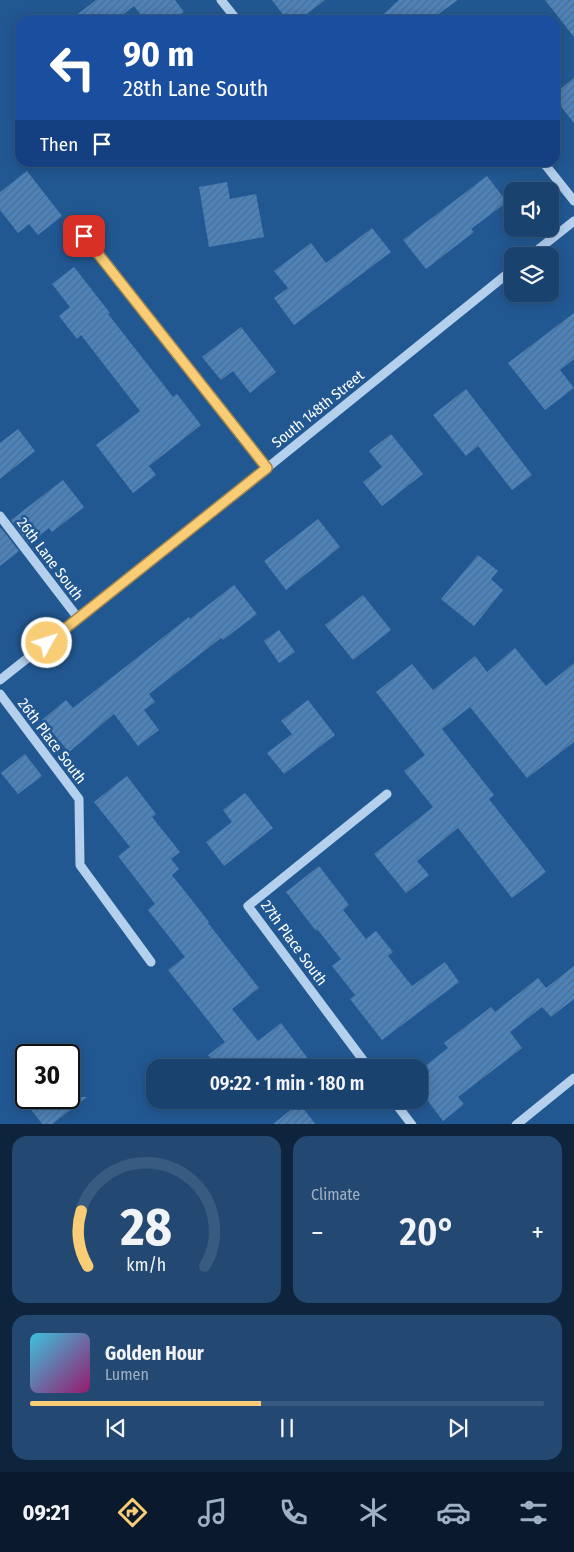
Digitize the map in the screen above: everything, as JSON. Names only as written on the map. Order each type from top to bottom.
[{"type":"street","points":[[221,0],[233,15]]},
{"type":"street","points":[[547,167],[574,202]]},
{"type":"street","points":[[541,247],[574,221]]},
{"type":"street","points":[[84,236],[267,468]]},
{"type":"street","name":"South 148th Street","points":[[0,680],[504,276]]},
{"type":"street","name":"26th Lane South","points":[[0,516],[78,618]]},
{"type":"street","name":"26th Place South","points":[[0,694],[79,799],[80,865],[151,962]]},
{"type":"street","name":"27th Place South","points":[[362,1059],[248,906],[387,794]]},
{"type":"street","points":[[516,1124],[574,1078]]},
{"type":"street","points":[[400,1109],[412,1124]]},
{"type":"building","points":[[96,0],[175,0],[184,12],[180,15],[141,15],[134,6],[122,15],[76,15]]},
{"type":"building","points":[[272,0],[325,0],[306,15],[283,15]]},
{"type":"building","points":[[399,0],[458,0],[437,15],[382,15]]},
{"type":"building","points":[[545,0],[574,0],[574,37],[560,19],[560,15],[557,15]]},
{"type":"building","points":[[574,78],[574,123],[560,105],[560,89]]},
{"type":"building","points":[[27,171],[62,216],[38,235],[29,224],[18,233],[0,210],[0,192]]},
{"type":"building","points":[[487,176],[504,198],[504,204],[471,229],[474,232],[426,269],[403,240]]},
{"type":"building","points":[[227,182],[230,199],[256,194],[264,237],[209,247],[199,187]]},
{"type":"building","points":[[372,228],[391,252],[294,325],[274,298],[288,288],[274,271],[311,243],[326,263]]},
{"type":"building","points":[[74,267],[173,397],[177,394],[201,425],[149,466],[156,475],[133,493],[96,445],[140,411],[81,335],[77,339],[59,316],[70,307],[52,284]]},
{"type":"building","points":[[574,313],[574,359],[560,370],[574,388],[545,410],[508,363]]},
{"type":"building","points":[[241,327],[276,372],[250,393],[233,371],[221,380],[202,357]]},
{"type":"building","points":[[466,389],[532,475],[512,490],[478,446],[466,456],[433,415]]},
{"type":"building","points":[[18,429],[35,451],[0,479],[0,443]]},
{"type":"building","points":[[391,434],[423,474],[382,506],[363,482],[382,467],[369,451]]},
{"type":"building","points":[[63,480],[84,507],[52,532],[49,528],[29,544],[11,520]]},
{"type":"building","points":[[318,519],[340,547],[286,590],[264,561]]},
{"type":"building","points":[[0,529],[19,551],[0,566]]},
{"type":"building","points":[[478,555],[498,571],[491,579],[503,590],[474,626],[441,599]]},
{"type":"building","points":[[234,585],[257,614],[223,640],[221,638],[149,694],[155,702],[144,710],[159,730],[138,746],[114,714],[69,752],[42,720],[66,700],[73,708],[189,617],[190,619]]},
{"type":"building","points":[[363,595],[391,630],[353,660],[325,625]]},
{"type":"building","points":[[279,630],[295,652],[279,663],[264,641]]},
{"type":"building","points":[[515,648],[546,686],[574,663],[574,742],[527,778],[470,707],[442,729],[494,795],[489,799],[546,872],[512,898],[458,828],[417,861],[429,875],[406,893],[374,854],[433,807],[404,771],[425,755],[376,692],[412,664],[433,690],[475,656],[487,672]]},
{"type":"building","points":[[308,700],[335,735],[284,774],[267,753],[292,734],[281,721]]},
{"type":"building","points":[[25,754],[42,776],[18,794],[1,773]]},
{"type":"building","points":[[127,776],[156,814],[152,817],[180,852],[171,859],[179,869],[172,875],[259,988],[232,1009],[258,1041],[281,1023],[308,1059],[211,1059],[208,1055],[225,1042],[168,970],[185,957],[148,910],[155,904],[118,856],[130,847],[94,802]]},
{"type":"building","points":[[245,793],[273,828],[224,866],[206,842],[232,822],[223,810]]},
{"type":"building","points":[[319,866],[349,905],[343,910],[366,939],[376,931],[393,952],[388,956],[412,986],[445,962],[459,982],[382,1040],[350,999],[355,995],[332,966],[341,959],[317,929],[316,931],[286,892]]},
{"type":"building","points":[[574,966],[574,999],[551,1017],[542,1007],[510,1032],[522,1048],[458,1097],[464,1104],[443,1121],[428,1101],[428,1064],[448,1048],[444,1043],[491,1007],[495,1012],[538,978],[546,988]]},
{"type":"building","points":[[80,1097],[87,1097],[80,1102]]},
{"type":"building","points":[[31,1109],[72,1109],[52,1124],[42,1124]]},
{"type":"building","points":[[292,1109],[304,1109],[315,1124],[273,1124]]},
{"type":"route","points":[[47,643],[267,468],[84,236]]}]
